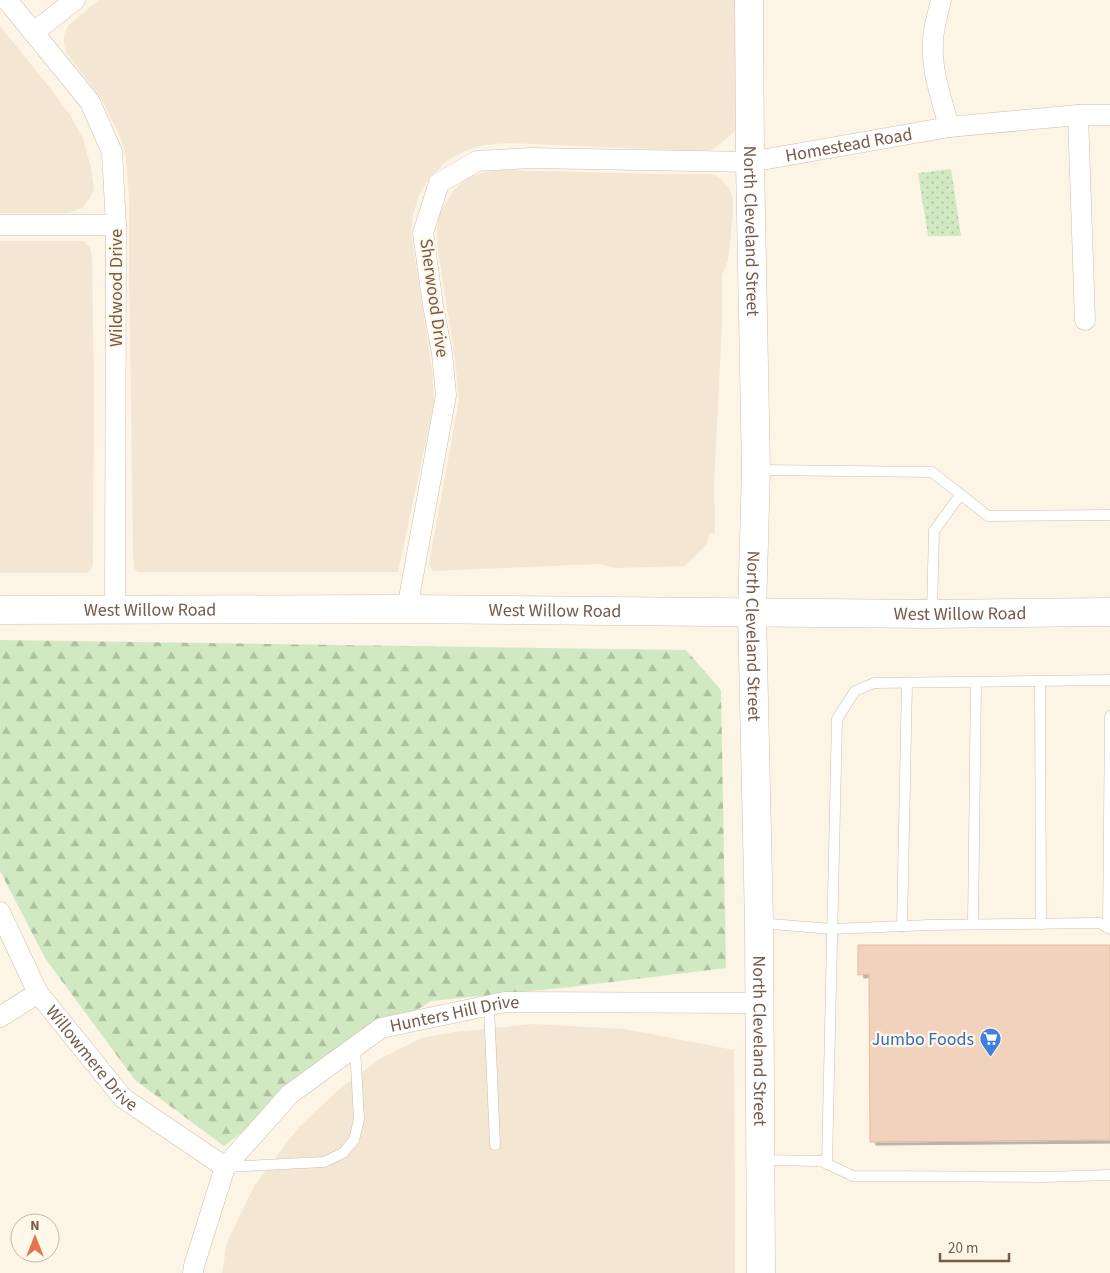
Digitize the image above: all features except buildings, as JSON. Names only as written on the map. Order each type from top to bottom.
[{"type":"street","name":"Wildwood Drive","points":[[8,0],[90,102],[112,152],[116,225],[115,610]]},
{"type":"street","points":[[34,32],[75,0]]},
{"type":"street","name":"North Cleveland Street","points":[[749,0],[756,470],[752,612],[758,923],[761,1273]]},
{"type":"street","points":[[941,0],[934,28],[932,54],[936,78],[949,127]]},
{"type":"street","name":"Homestead Road","points":[[750,162],[949,127],[1110,115]]},
{"type":"street","points":[[1078,116],[1085,320]]},
{"type":"street","name":"Sherwood Drive","points":[[407,609],[446,395],[442,353],[423,232],[439,183],[477,161],[531,158],[750,162]]},
{"type":"street","points":[[0,225],[116,225]]},
{"type":"street","name":"West Willow Road","points":[[0,610],[407,609],[932,614],[1110,612]]},
{"type":"street","name":"Willowmere Drive","points":[[0,912],[38,993],[123,1098],[225,1166]]},
{"type":"street","points":[[0,1017],[38,993]]},
{"type":"street","name":"Hunters Hill Drive","points":[[193,1273],[225,1166],[290,1094],[381,1028],[505,1002],[759,1003]]},
{"type":"lane","points":[[756,470],[932,472],[988,516],[1110,515]]},
{"type":"lane","points":[[932,614],[934,531],[960,494]]},
{"type":"lane","points":[[827,1164],[837,719],[855,691],[874,684],[1110,680]]},
{"type":"lane","points":[[1040,681],[1041,924]]},
{"type":"lane","points":[[973,924],[976,682]]},
{"type":"lane","points":[[902,926],[907,683]]},
{"type":"lane","points":[[758,923],[832,929],[973,924],[1100,923],[1109,928],[1110,716]]},
{"type":"lane","points":[[489,1006],[496,1145]]},
{"type":"lane","points":[[225,1166],[324,1162],[343,1153],[354,1140],[359,1119],[355,1047]]},
{"type":"lane","points":[[760,1160],[821,1161],[853,1176],[1045,1177],[1110,1174]]},
{"type":"shaded area","points":[[99,0],[737,0],[737,126],[733,133],[714,149],[701,151],[507,143],[484,145],[465,151],[448,160],[430,177],[419,195],[413,215],[411,233],[432,368],[434,403],[398,572],[138,572],[134,568],[133,553],[129,198],[126,159],[122,141],[101,98],[66,52],[64,44],[64,35],[68,26]]},
{"type":"shaded area","points":[[0,26],[50,88],[70,115],[83,138],[94,189],[82,208],[68,213],[0,213]]},
{"type":"shaded area","points":[[500,170],[709,174],[715,175],[729,188],[733,198],[733,213],[728,260],[722,275],[722,325],[714,483],[715,533],[709,533],[707,544],[685,566],[616,568],[598,564],[433,571],[429,564],[459,400],[455,358],[438,251],[437,227],[439,214],[452,193],[470,177]]},
{"type":"shaded area","points":[[0,241],[83,241],[90,247],[92,258],[94,385],[93,561],[92,568],[88,573],[0,573]]},
{"type":"shaded area","points":[[534,1024],[624,1029],[734,1050],[735,1273],[222,1273],[227,1242],[255,1185],[298,1128],[336,1092],[381,1058],[422,1038],[454,1032]]},
{"type":"green space","points":[[951,169],[961,236],[928,236],[918,173]]},
{"type":"green space","points":[[0,640],[686,650],[721,690],[726,968],[571,987],[431,1001],[334,1062],[224,1146],[135,1080],[45,958],[0,871]]},
{"type":"place","name":"Jumbo Foods","points":[[990,1058]]}]
